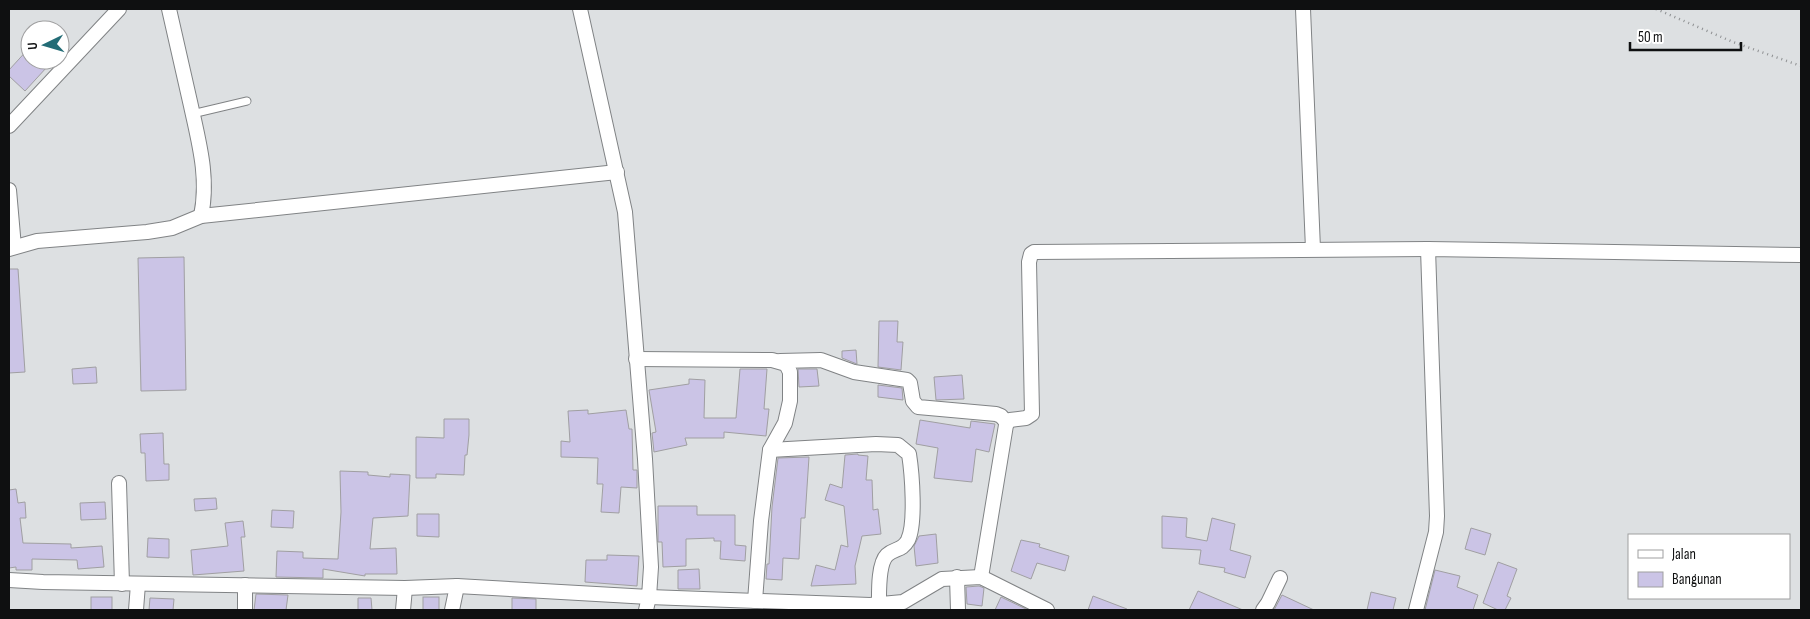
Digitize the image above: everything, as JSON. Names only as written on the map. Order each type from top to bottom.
[{"type":"street","points":[[9,126],[118,9]]},
{"type":"street","points":[[169,9],[204,175],[204,192],[200,216]]},
{"type":"street","points":[[580,9],[625,212],[645,460],[651,567],[647,604]]},
{"type":"street","points":[[1303,9],[1313,249]]},
{"type":"street","points":[[9,190],[11,248],[38,241],[147,232],[181,225],[200,216],[617,172]]},
{"type":"street","points":[[1416,610],[1436,532],[1437,516],[1428,249]]},
{"type":"street","points":[[981,577],[1007,423],[1010,420],[1030,417],[1032,414],[1029,262],[1031,254],[1038,250],[1131,252],[1428,249],[1801,255]]},
{"type":"street","points":[[636,359],[821,360],[854,372],[907,380],[910,383],[913,401],[918,407],[996,414],[1001,416],[1007,423]]},
{"type":"street","points":[[759,604],[761,521],[770,450],[785,423],[790,402],[789,369],[786,364],[780,361]]},
{"type":"street","points":[[770,450],[876,444],[898,445],[909,454],[912,485],[912,528],[902,548],[888,555],[883,562],[879,587],[873,607]]},
{"type":"street","points":[[119,483],[122,584]]},
{"type":"street","points":[[957,577],[958,610]]},
{"type":"street","points":[[9,580],[122,584],[404,588],[456,586],[647,604],[873,607],[903,602],[942,579],[981,577],[1047,610]]},
{"type":"street","points":[[1263,610],[1280,578]]},
{"type":"street","points":[[136,610],[138,584]]},
{"type":"street","points":[[245,585],[245,610]]},
{"type":"street","points":[[452,610],[456,586]]},
{"type":"street","points":[[403,610],[404,588]]},
{"type":"lane","points":[[192,114],[247,101]]},
{"type":"path","points":[[1656,9],[1733,42],[1801,66]]},
{"type":"building","points":[[20,58],[20,70],[44,70],[25,91],[9,76],[9,70]]},
{"type":"building","points":[[184,257],[186,390],[141,391],[138,258]]},
{"type":"building","points":[[9,269],[18,269],[25,372],[9,373]]},
{"type":"building","points":[[879,321],[898,321],[897,342],[903,342],[901,370],[878,367]]},
{"type":"building","points":[[856,350],[857,364],[842,358],[842,351]]},
{"type":"building","points":[[96,367],[97,383],[73,384],[72,369]]},
{"type":"building","points":[[740,369],[767,369],[764,409],[769,409],[766,436],[724,432],[724,438],[685,438],[687,445],[654,452],[652,433],[656,432],[649,390],[689,384],[689,379],[705,380],[704,418],[736,418]]},
{"type":"building","points":[[798,369],[817,369],[819,386],[799,387]]},
{"type":"building","points":[[962,375],[964,399],[936,400],[934,377]]},
{"type":"building","points":[[878,385],[902,388],[903,400],[878,397]]},
{"type":"building","points":[[588,410],[588,414],[626,410],[629,429],[632,429],[633,470],[637,470],[637,488],[621,487],[619,513],[601,512],[603,484],[597,484],[598,458],[561,457],[561,441],[570,442],[568,411]]},
{"type":"building","points":[[444,419],[469,419],[464,475],[436,474],[436,478],[416,478],[416,437],[444,438]]},
{"type":"building","points":[[920,420],[970,428],[971,421],[995,424],[989,452],[976,449],[972,482],[934,478],[938,448],[916,444]]},
{"type":"building","points":[[163,433],[164,464],[169,464],[169,480],[146,481],[145,453],[141,453],[140,434]]},
{"type":"building","points":[[858,454],[868,456],[866,480],[872,480],[873,510],[878,509],[881,534],[862,536],[855,566],[856,584],[811,586],[816,565],[835,570],[841,545],[848,547],[844,506],[825,500],[830,484],[842,488],[845,455]]},
{"type":"building","points":[[809,457],[805,518],[801,518],[799,559],[783,558],[782,580],[766,579],[767,564],[769,564],[772,507],[778,458]]},
{"type":"building","points":[[340,471],[368,472],[368,475],[390,477],[390,474],[410,475],[408,516],[373,518],[370,549],[396,548],[397,574],[365,574],[365,576],[323,569],[323,578],[276,577],[277,551],[303,552],[303,558],[338,559],[341,512]]},
{"type":"building","points":[[16,489],[18,503],[25,502],[26,518],[20,518],[23,543],[71,544],[71,548],[102,546],[104,567],[78,569],[77,560],[32,559],[32,570],[16,570],[16,567],[9,568],[9,490]]},
{"type":"building","points":[[216,498],[217,509],[195,511],[194,499]]},
{"type":"building","points":[[105,502],[106,519],[81,520],[80,503]]},
{"type":"building","points":[[658,506],[697,506],[697,515],[735,515],[735,545],[746,546],[745,561],[720,559],[721,541],[714,541],[714,538],[686,539],[686,566],[663,567],[662,542],[658,542]]},
{"type":"building","points":[[272,510],[294,511],[293,528],[271,527]]},
{"type":"building","points":[[417,514],[439,514],[439,537],[417,536]]},
{"type":"building","points":[[1162,516],[1187,518],[1186,537],[1207,541],[1212,518],[1235,524],[1230,550],[1251,556],[1245,578],[1224,572],[1225,568],[1199,564],[1201,550],[1162,548]]},
{"type":"building","points":[[243,521],[245,537],[241,537],[244,571],[193,575],[191,550],[228,546],[225,523]]},
{"type":"building","points":[[1471,528],[1491,534],[1485,555],[1465,549]]},
{"type":"building","points":[[936,534],[938,563],[916,566],[914,546],[919,536]]},
{"type":"building","points":[[148,538],[169,539],[169,558],[147,557]]},
{"type":"building","points":[[1021,540],[1040,544],[1039,547],[1069,556],[1065,571],[1037,563],[1031,579],[1011,571]]},
{"type":"building","points":[[607,555],[639,556],[637,586],[585,582],[586,560],[607,560]]},
{"type":"building","points":[[1498,562],[1517,569],[1507,596],[1511,598],[1505,610],[1498,610],[1483,603]]},
{"type":"building","points":[[699,569],[700,589],[678,589],[678,570]]},
{"type":"building","points":[[1435,570],[1460,576],[1457,587],[1478,595],[1473,610],[1425,610]]},
{"type":"building","points":[[979,586],[984,588],[982,606],[967,604],[966,587]]},
{"type":"building","points":[[1198,591],[1243,610],[1189,610]]},
{"type":"building","points":[[1371,592],[1396,598],[1393,610],[1367,610]]},
{"type":"building","points":[[256,594],[288,595],[286,610],[254,610]]},
{"type":"building","points":[[1282,595],[1314,610],[1274,610]]},
{"type":"building","points":[[1093,596],[1127,609],[1127,610],[1088,610]]},
{"type":"building","points":[[91,597],[112,597],[112,610],[91,610]]},
{"type":"building","points":[[423,597],[439,597],[439,610],[423,610]]},
{"type":"building","points":[[1001,597],[1028,610],[995,610]]},
{"type":"building","points":[[150,598],[174,599],[173,610],[149,610]]},
{"type":"building","points":[[358,598],[371,598],[372,610],[358,610]]},
{"type":"building","points":[[512,598],[536,599],[536,610],[512,610]]}]
